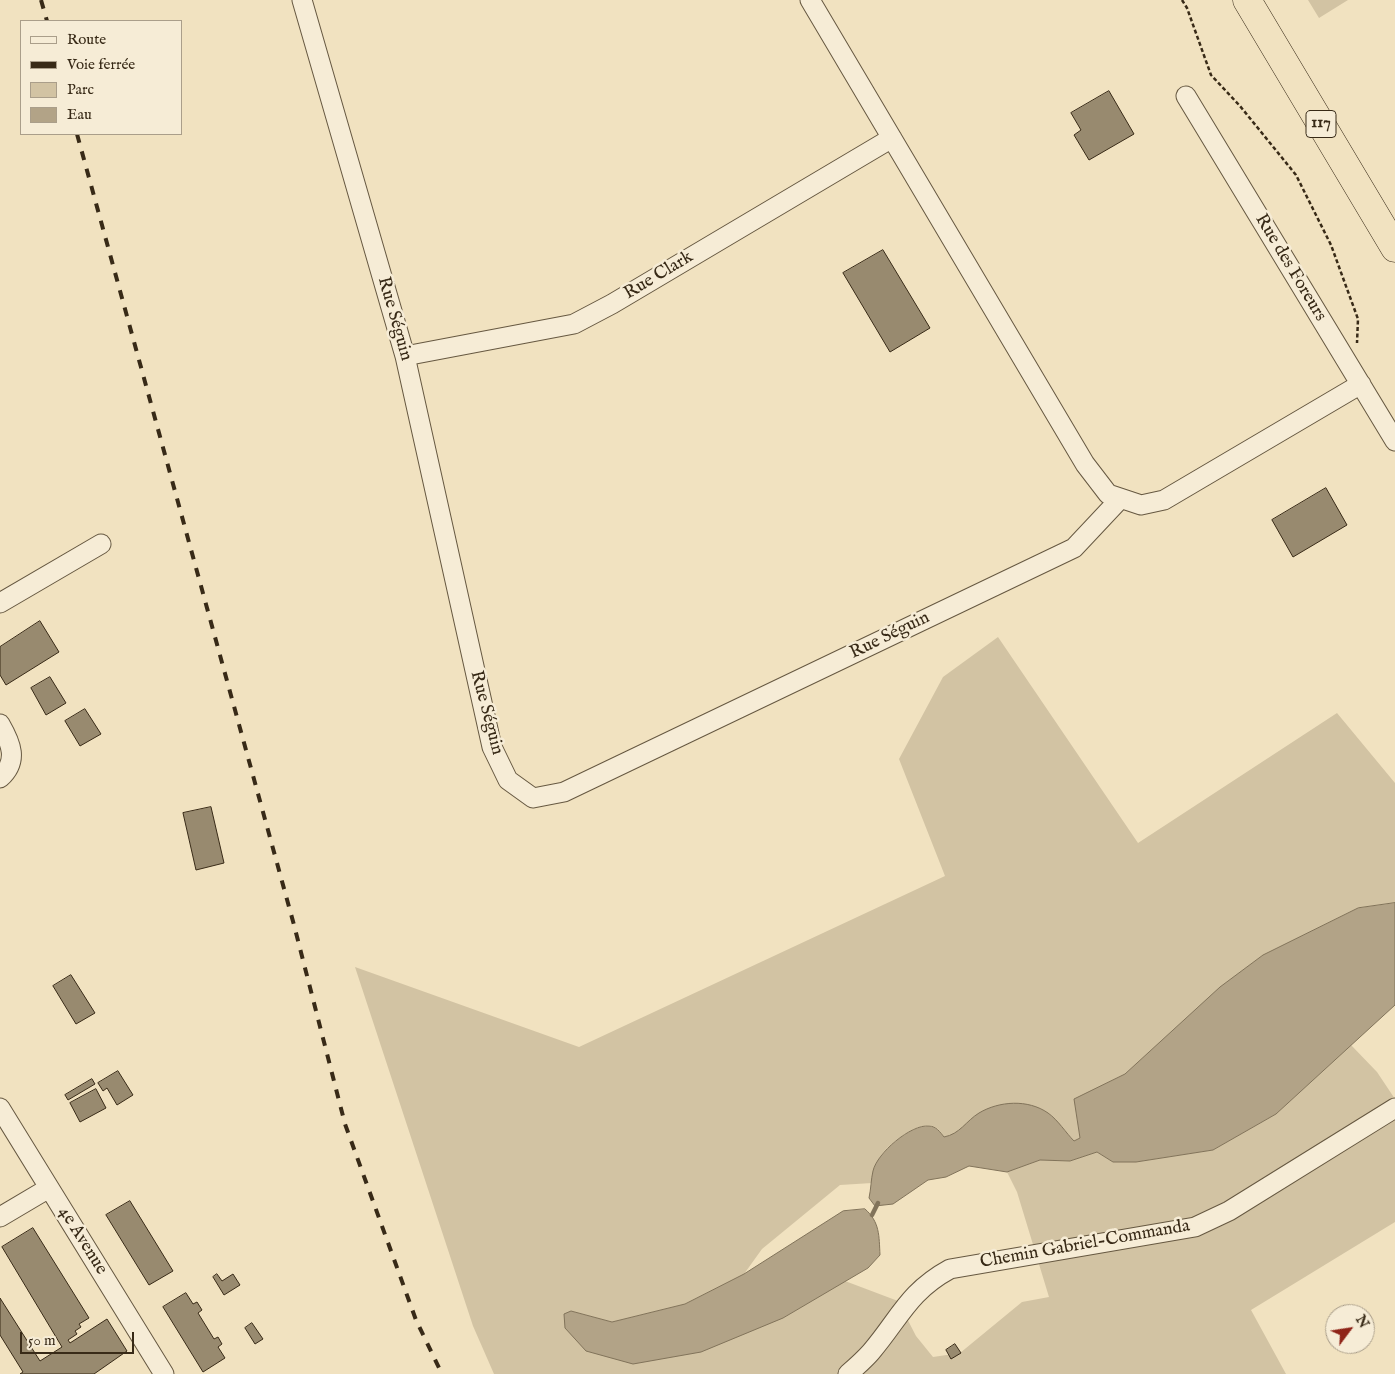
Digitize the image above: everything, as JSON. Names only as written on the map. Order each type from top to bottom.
[{"type":"highway","name":"117","points":[[1247,0],[1395,248]]},
{"type":"street","name":"Rue Séguin","points":[[302,0],[405,356],[492,747],[508,780],[533,798],[564,792],[1074,548],[1120,499]]},
{"type":"street","points":[[810,0],[1085,464],[1108,494],[1142,505],[1164,500],[1361,384]]},
{"type":"street","name":"Rue des Foreurs","points":[[1186,96],[1395,440]]},
{"type":"street","name":"Rue Clark","points":[[405,356],[574,324],[612,304],[892,138]]},
{"type":"street","points":[[0,603],[101,544]]},
{"type":"street","points":[[0,724],[11,743],[12,758],[7,772],[0,778]]},
{"type":"street","name":"4e Avenue","points":[[0,1108],[164,1374]]},
{"type":"street","name":"Chemin Gabriel-Commanda","points":[[848,1374],[870,1353],[912,1296],[930,1280],[950,1268],[1195,1227],[1229,1211],[1395,1108]]},
{"type":"street","points":[[0,1217],[49,1188]]},
{"type":"path","points":[[1182,0],[1187,8],[1211,76],[1240,106],[1296,175],[1331,245],[1358,319],[1358,350]]},
{"type":"green space","points":[[1308,0],[1348,0],[1319,18]]},
{"type":"green space","points":[[998,637],[1138,843],[1337,713],[1395,783],[1395,903],[1358,908],[1263,955],[1221,987],[1125,1074],[1075,1099],[1080,1138],[1074,1141],[1048,1113],[964,1127],[954,1135],[944,1137],[933,1126],[920,1127],[896,1140],[884,1152],[876,1167],[872,1183],[840,1185],[762,1249],[744,1274],[685,1304],[612,1322],[571,1311],[565,1328],[783,1318],[845,1281],[898,1301],[916,1336],[933,1357],[960,1353],[1022,1302],[1049,1297],[1017,1192],[1007,1172],[1040,1160],[1070,1161],[1097,1152],[1113,1162],[1136,1162],[1213,1150],[1276,1114],[1351,1045],[1377,1072],[1395,1099],[1395,1222],[1251,1310],[1286,1374],[494,1374],[473,1326],[355,967],[579,1047],[945,876],[899,759],[943,677]]},
{"type":"water","points":[[1395,903],[1395,1005],[1276,1114],[1213,1150],[1136,1162],[1113,1162],[1097,1152],[1070,1161],[1040,1160],[1007,1172],[969,1166],[946,1177],[928,1180],[893,1204],[875,1206],[869,1198],[873,1171],[876,1164],[888,1148],[904,1135],[913,1130],[929,1126],[934,1127],[944,1137],[963,1127],[974,1116],[995,1106],[1014,1103],[1040,1108],[1055,1119],[1074,1141],[1080,1138],[1074,1099],[1125,1074],[1220,987],[1263,955],[1358,908]]},
{"type":"water","points":[[865,1209],[876,1224],[880,1248],[880,1255],[868,1268],[783,1318],[701,1352],[633,1364],[586,1351],[565,1328],[564,1314],[571,1311],[612,1322],[685,1304],[744,1274],[843,1211]]},
{"type":"building","points":[[1109,91],[1134,134],[1089,160],[1074,135],[1081,130],[1071,113]]},
{"type":"building","points":[[883,250],[930,328],[890,352],[843,273]]},
{"type":"building","points":[[1326,488],[1347,525],[1293,557],[1272,520]]},
{"type":"building","points":[[40,621],[59,652],[6,685],[0,675],[0,647]]},
{"type":"building","points":[[50,677],[66,703],[46,715],[31,688]]},
{"type":"building","points":[[85,709],[101,734],[80,746],[65,721]]},
{"type":"building","points":[[211,807],[224,863],[196,870],[183,813]]},
{"type":"building","points":[[71,975],[95,1013],[76,1024],[53,986]]},
{"type":"building","points":[[118,1071],[133,1095],[117,1105],[107,1088],[103,1091],[98,1083]]},
{"type":"building","points":[[92,1079],[95,1084],[68,1100],[65,1095]]},
{"type":"building","points":[[96,1089],[106,1108],[80,1122],[70,1103]]},
{"type":"building","points":[[130,1201],[173,1271],[149,1285],[106,1215]]},
{"type":"building","points":[[33,1228],[89,1318],[79,1324],[81,1327],[75,1331],[77,1334],[68,1340],[70,1343],[107,1319],[127,1351],[94,1374],[20,1374],[23,1372],[0,1335],[0,1298],[40,1361],[62,1347],[2,1247]]},
{"type":"building","points":[[217,1274],[222,1281],[233,1274],[240,1285],[224,1295],[213,1277]]},
{"type":"building","points":[[186,1293],[193,1304],[197,1302],[202,1310],[198,1313],[214,1339],[218,1337],[222,1344],[218,1347],[225,1358],[203,1372],[163,1307]]},
{"type":"building","points":[[252,1323],[263,1339],[255,1344],[245,1328]]},
{"type":"building","points":[[955,1344],[961,1353],[951,1359],[946,1350]]},
{"type":"waterway","points":[[872,1215],[878,1203]]},
{"type":"railway","points":[[41,0],[47,20]]},
{"type":"railway","points":[[77,135],[294,925],[345,1124],[416,1320],[442,1374]]}]
